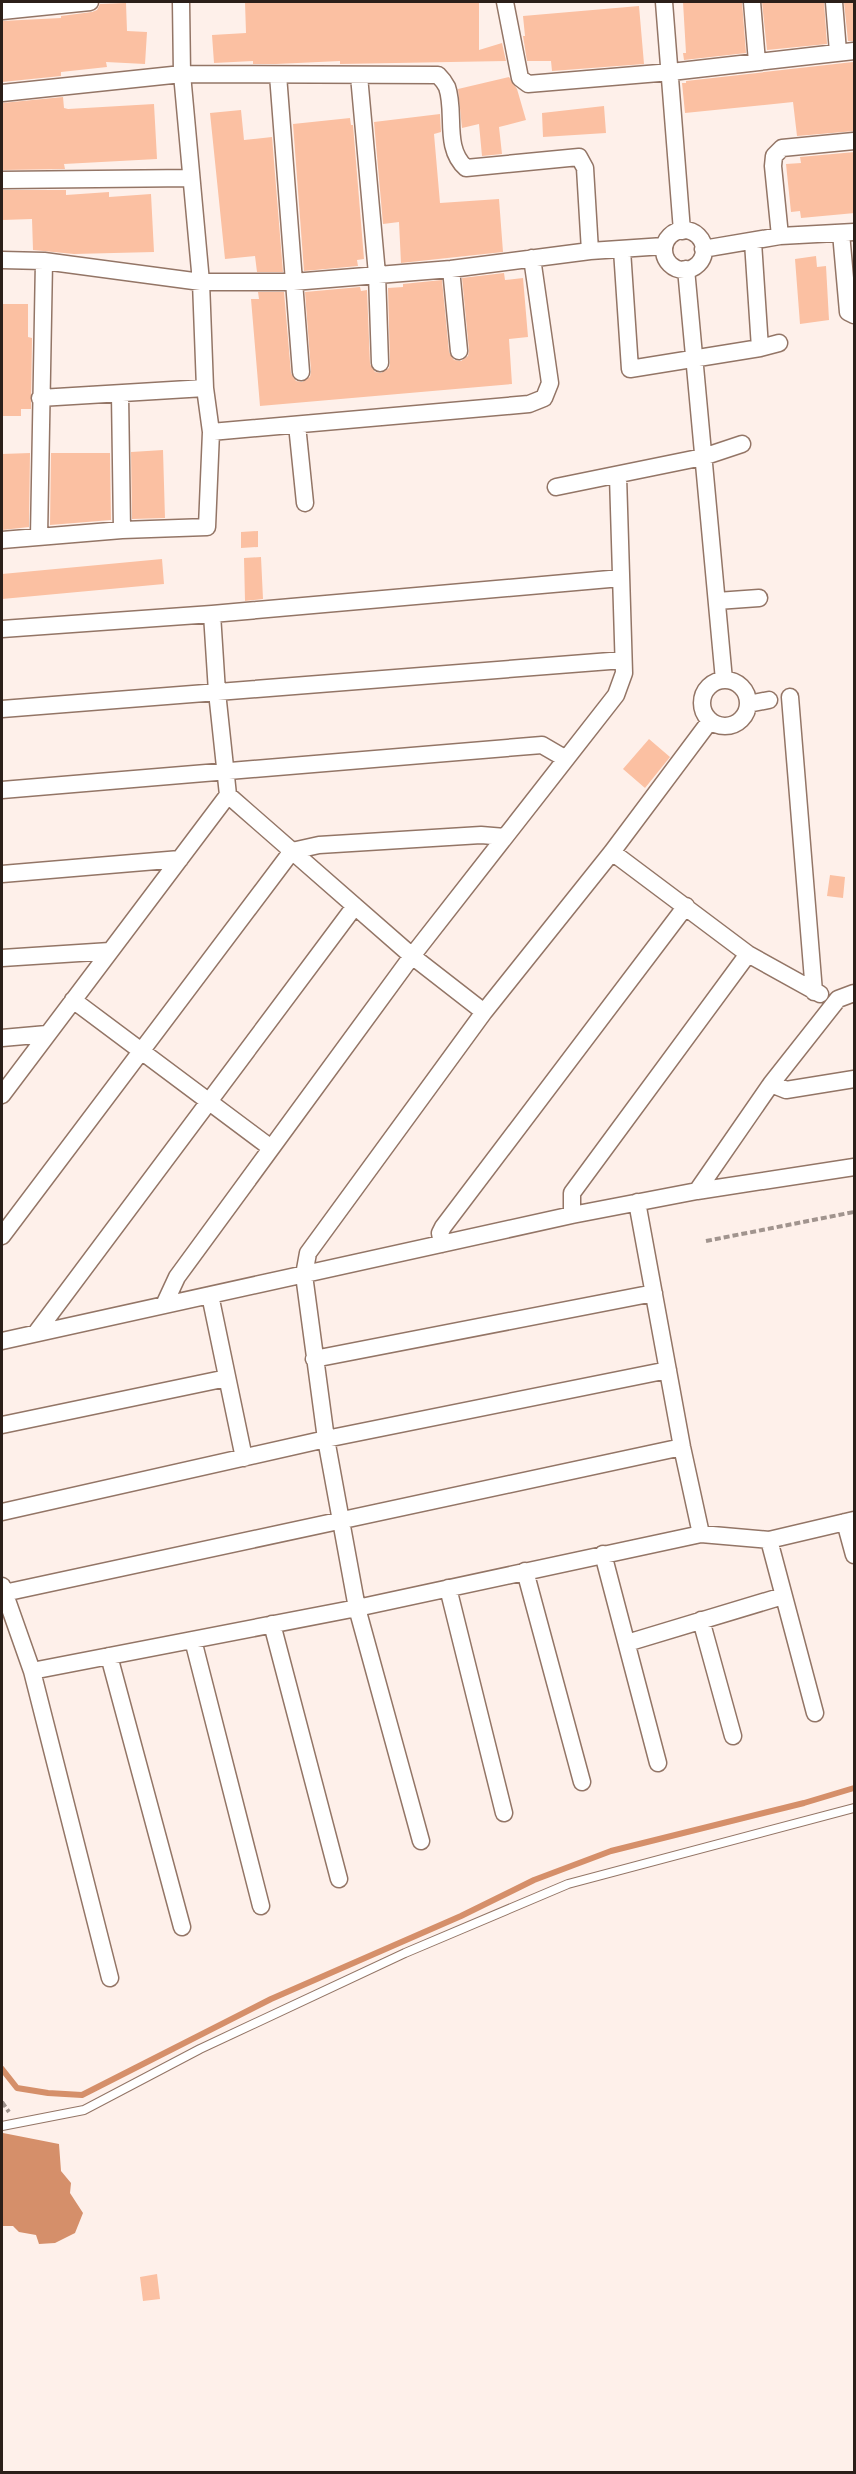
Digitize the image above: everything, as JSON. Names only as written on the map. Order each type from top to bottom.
[{"type":"street","points":[[2,11],[90,2]]},
{"type":"street","points":[[2,540],[122,530],[207,527],[211,432],[205,388],[201,282],[182,74],[181,2]]},
{"type":"street","points":[[505,2],[520,78],[528,84],[671,72],[846,51],[834,2]]},
{"type":"street","points":[[664,2],[682,231]]},
{"type":"street","points":[[752,2],[757,62]]},
{"type":"street","points":[[2,93],[182,74],[438,75],[447,86],[454,149],[458,161],[466,168],[579,157],[585,168],[590,251]]},
{"type":"street","points":[[278,75],[301,372]]},
{"type":"street","points":[[359,76],[377,274],[380,363]]},
{"type":"street","points":[[780,237],[774,156],[782,148],[855,141]]},
{"type":"street","points":[[2,180],[191,178]]},
{"type":"street","points":[[682,231],[693,233],[698,237],[703,249],[700,261],[686,269],[678,269],[667,261],[664,246],[669,237],[682,231]]},
{"type":"street","points":[[703,249],[780,237],[848,232],[848,312],[855,315]]},
{"type":"street","points":[[753,242],[760,348]]},
{"type":"street","points":[[2,260],[44,261],[201,282],[293,282],[451,269],[590,251],[664,246]]},
{"type":"street","points":[[622,250],[630,369],[760,348],[778,343]]},
{"type":"street","points":[[211,432],[529,404],[544,398],[550,382],[532,258]]},
{"type":"street","points":[[39,537],[44,261]]},
{"type":"street","points":[[451,269],[459,351]]},
{"type":"street","points":[[686,269],[724,680]]},
{"type":"street","points":[[40,398],[205,388]]},
{"type":"street","points":[[120,394],[122,530]]},
{"type":"street","points":[[297,424],[304,503]]},
{"type":"street","points":[[555,487],[703,457],[742,444]]},
{"type":"street","points":[[164,1305],[177,1277],[412,956],[616,695],[624,674],[618,476]]},
{"type":"street","points":[[2,629],[212,614],[621,578]]},
{"type":"street","points":[[717,601],[759,598]]},
{"type":"street","points":[[2,1095],[228,795],[217,692],[212,614]]},
{"type":"street","points":[[2,709],[623,660]]},
{"type":"street","points":[[724,680],[738,684],[747,696],[748,704],[747,711],[738,722],[724,726],[710,721],[702,707],[705,692],[717,682],[724,680]]},
{"type":"street","points":[[790,697],[814,992]]},
{"type":"street","points":[[748,704],[769,700]]},
{"type":"street","points":[[422,1841],[357,1608],[326,1439],[303,1275],[308,1253],[484,1012],[612,852],[710,721]]},
{"type":"street","points":[[2,790],[542,745],[566,759]]},
{"type":"street","points":[[228,795],[412,956],[484,1012]]},
{"type":"street","points":[[2,1236],[292,851],[319,845],[481,835],[505,837]]},
{"type":"street","points":[[612,852],[748,954],[814,992],[838,999]]},
{"type":"street","points":[[2,874],[180,859]]},
{"type":"street","points":[[36,1333],[355,906]]},
{"type":"street","points":[[442,1244],[440,1233],[443,1227],[686,906]]},
{"type":"street","points":[[2,958],[110,951]]},
{"type":"street","points":[[572,1215],[572,1193],[748,954]]},
{"type":"street","points":[[697,1191],[771,1084],[838,999],[855,993]]},
{"type":"street","points":[[73,1000],[271,1148]]},
{"type":"street","points":[[2,1038],[47,1034]]},
{"type":"street","points":[[771,1084],[786,1090],[855,1079]]},
{"type":"street","points":[[2,1341],[572,1215],[697,1191],[855,1167]]},
{"type":"street","points":[[637,1202],[682,1447],[701,1534]]},
{"type":"street","points":[[315,1359],[654,1293]]},
{"type":"street","points":[[210,1295],[244,1458]]},
{"type":"street","points":[[2,1512],[326,1439],[668,1370]]},
{"type":"street","points":[[2,1425],[227,1378]]},
{"type":"street","points":[[110,1978],[32,1671],[3,1590],[341,1521],[682,1447]]},
{"type":"street","points":[[32,1671],[357,1608],[701,1534],[769,1540],[850,1521],[855,1555]]},
{"type":"street","points":[[769,1540],[815,1713]]},
{"type":"street","points":[[603,1554],[658,1763]]},
{"type":"street","points":[[525,1571],[582,1782]]},
{"type":"street","points":[[448,1588],[504,1813]]},
{"type":"street","points":[[627,1643],[783,1596]]},
{"type":"street","points":[[701,1620],[733,1736]]},
{"type":"street","points":[[272,1624],[339,1879]]},
{"type":"street","points":[[193,1640],[261,1906]]},
{"type":"street","points":[[109,1656],[182,1927]]},
{"type":"lane","points":[[2,2126],[84,2110],[200,2049],[405,1953],[568,1884],[855,1808]]},
{"type":"path","points":[[706,1241],[855,1212]]},
{"type":"shaded area","points":[[3,2133],[59,2144],[61,2171],[71,2183],[70,2193],[83,2213],[75,2233],[55,2243],[39,2244],[36,2235],[19,2232],[13,2226],[2,2226]]},
{"type":"building","points":[[245,2],[479,2],[479,50],[502,43],[506,61],[340,64],[340,61],[276,64],[253,64],[253,61],[214,63],[212,35],[246,33]]},
{"type":"building","points":[[683,2],[742,2],[746,53],[684,60],[683,53],[686,53]]},
{"type":"building","points":[[762,2],[824,2],[827,44],[767,50]]},
{"type":"building","points":[[844,2],[855,2],[855,41],[848,41]]},
{"type":"building","points":[[126,3],[127,31],[147,32],[145,64],[106,62],[107,67],[61,72],[61,76],[2,82],[2,21],[61,18],[61,16],[92,12],[97,10],[100,4]]},
{"type":"building","points":[[639,6],[644,64],[552,71],[551,61],[527,61],[523,16]]},
{"type":"building","points":[[853,62],[855,131],[797,136],[793,102],[685,113],[682,83],[686,81]]},
{"type":"building","points":[[509,77],[517,89],[526,120],[499,127],[502,154],[482,156],[479,124],[462,128],[458,89]]},
{"type":"building","points":[[63,97],[64,108],[68,109],[154,104],[157,159],[64,164],[65,169],[2,170],[2,103]]},
{"type":"building","points":[[604,106],[606,133],[543,137],[542,113]]},
{"type":"building","points":[[241,110],[244,140],[272,137],[283,272],[257,272],[255,256],[225,259],[210,113]]},
{"type":"building","points":[[440,114],[441,132],[434,134],[440,203],[499,199],[503,252],[401,263],[399,222],[383,224],[374,122]]},
{"type":"building","points":[[350,118],[351,125],[353,125],[364,259],[357,260],[358,266],[304,271],[293,124]]},
{"type":"building","points":[[855,152],[855,213],[801,218],[800,211],[791,212],[786,164],[801,163],[800,157]]},
{"type":"building","points":[[2,190],[66,190],[66,195],[109,192],[109,197],[151,194],[154,252],[74,254],[33,250],[32,219],[2,220]]},
{"type":"building","points":[[816,256],[817,267],[826,266],[829,320],[800,324],[795,259]]},
{"type":"building","points":[[504,273],[505,280],[523,278],[528,337],[509,339],[512,384],[260,406],[251,299],[259,299],[258,292],[284,292],[291,373],[296,381],[302,382],[310,377],[311,371],[305,292],[360,287],[361,291],[367,290],[370,364],[375,372],[381,373],[389,368],[390,363],[388,288],[442,280],[449,352],[454,360],[461,361],[468,356],[469,350],[462,278]]},
{"type":"building","points":[[2,304],[28,304],[28,337],[32,338],[31,409],[21,409],[21,416],[2,416]]},
{"type":"building","points":[[163,450],[165,518],[132,519],[131,452]]},
{"type":"building","points":[[30,453],[29,527],[2,530],[2,454]]},
{"type":"building","points":[[51,453],[110,453],[111,520],[50,525]]},
{"type":"building","points":[[258,531],[258,547],[241,548],[241,532]]},
{"type":"building","points":[[261,557],[263,599],[245,601],[244,558]]},
{"type":"building","points":[[162,559],[164,584],[2,599],[2,574]]},
{"type":"building","points":[[649,739],[670,757],[645,788],[623,769]]},
{"type":"building","points":[[830,875],[845,877],[843,898],[827,896]]},
{"type":"building","points":[[157,2274],[160,2299],[143,2301],[140,2277]]},
{"type":"waterway","points":[[2,2069],[17,2088],[82,2095],[271,1999],[461,1916],[534,1880],[611,1851],[804,1803],[854,1788]]}]
